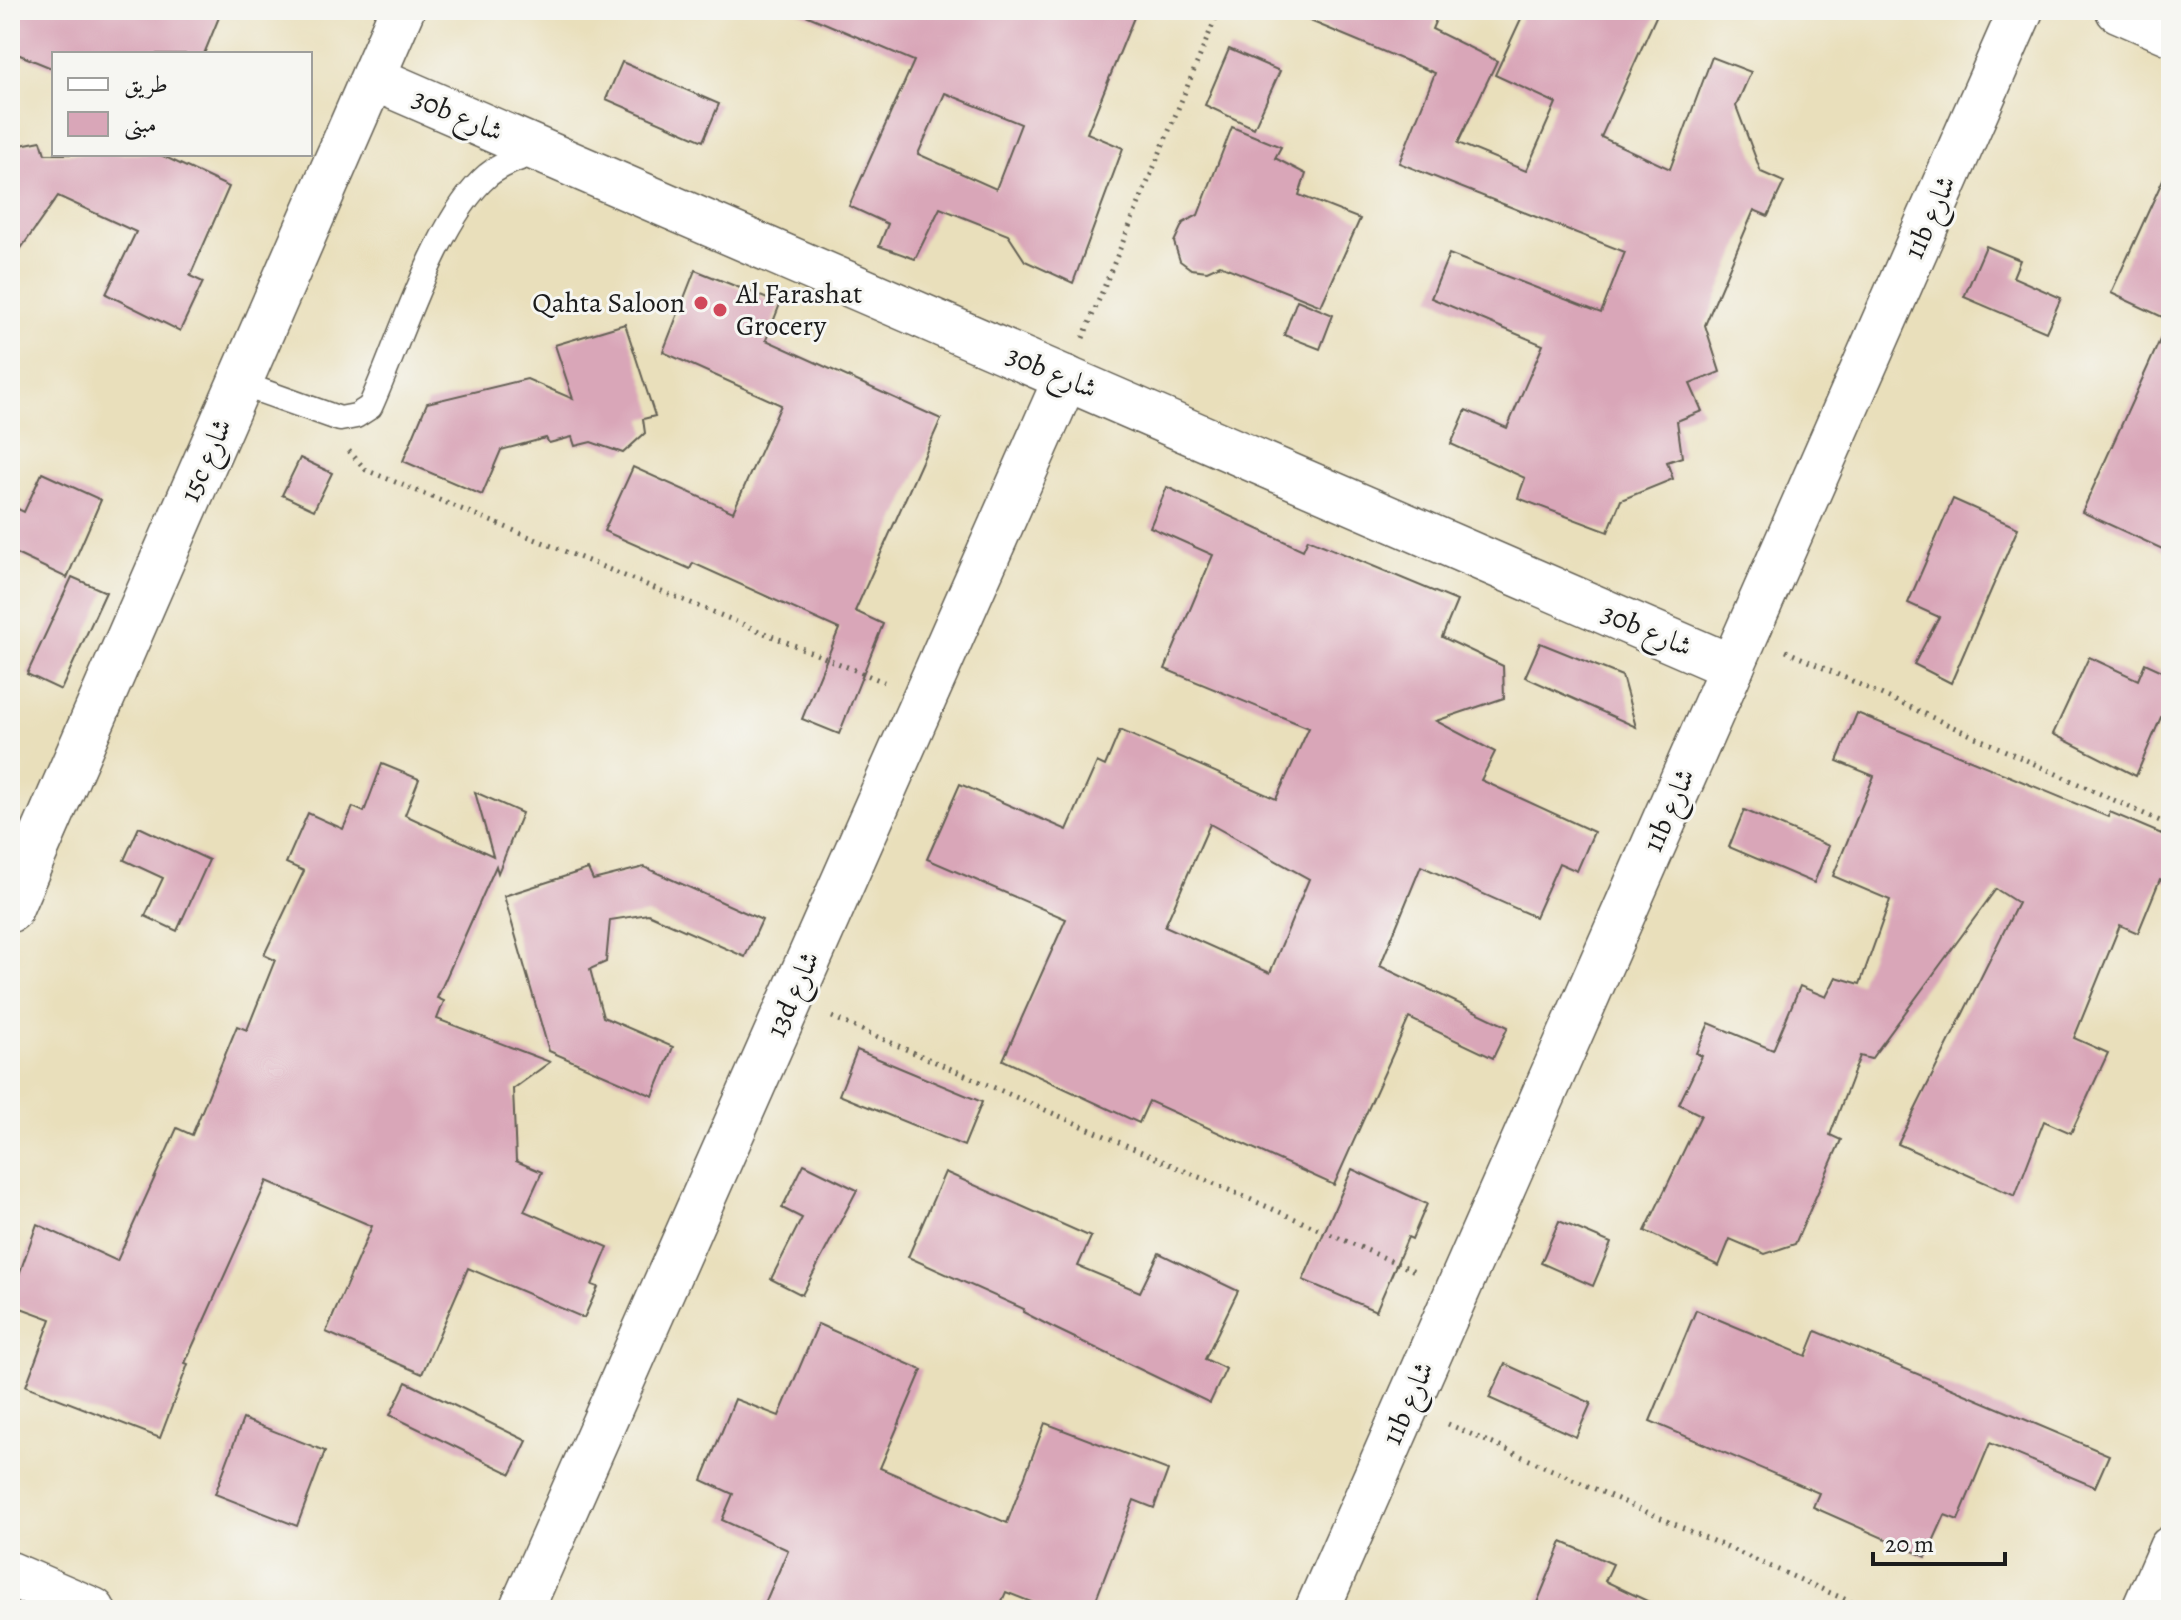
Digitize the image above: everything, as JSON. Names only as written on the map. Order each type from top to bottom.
[{"type":"street","name":"15c شارع","points":[[10,910],[402,10]]},
{"type":"street","name":"11b شارع","points":[[1317,1610],[2021,10]]},
{"type":"street","points":[[2118,10],[2171,33]]},
{"type":"street","name":"30b شارع","points":[[373,78],[1066,378],[1739,650]]},
{"type":"street","name":"13d شارع","points":[[521,1610],[1066,378]]},
{"type":"street","points":[[10,1574],[93,1610]]},
{"type":"lane","points":[[239,383],[340,419],[356,416],[370,407],[425,275],[469,195],[489,175],[513,160],[540,151]]},
{"type":"path","points":[[1066,378],[1219,10]]},
{"type":"path","points":[[340,419],[343,439],[352,456],[366,470],[924,698]]},
{"type":"path","points":[[1739,650],[2171,826]]},
{"type":"path","points":[[791,999],[1458,1289]]},
{"type":"path","points":[[1407,1406],[1869,1610]]},
{"type":"building","points":[[10,10],[222,10],[205,52],[52,52],[52,68],[10,51]]},
{"type":"building","points":[[794,10],[1137,10],[1087,133],[1123,148],[1073,283],[1025,261],[1008,235],[940,208],[915,259],[879,246],[888,224],[849,206],[914,61]],"holes":[[[945,93],[1021,124],[996,189],[918,154]]]},
{"type":"building","points":[[1284,10],[1440,10],[1432,29],[1497,61],[1458,143],[1526,171],[1556,103],[1495,75],[1525,10],[1659,10],[1601,137],[1670,169],[1712,57],[1751,72],[1736,106],[1761,172],[1784,182],[1768,216],[1754,210],[1705,325],[1720,372],[1690,384],[1702,411],[1677,421],[1682,457],[1667,462],[1673,479],[1621,500],[1608,532],[1518,498],[1525,478],[1451,444],[1466,410],[1507,428],[1543,345],[1431,298],[1449,254],[1601,313],[1625,252],[1399,163],[1435,73]]},
{"type":"building","points":[[1229,49],[1280,71],[1254,128],[1205,105]]},
{"type":"building","points":[[622,62],[719,104],[703,141],[606,99]]},
{"type":"building","points":[[1232,127],[1281,147],[1275,158],[1306,174],[1299,195],[1360,219],[1321,306],[1220,265],[1207,271],[1191,269],[1180,261],[1174,242],[1183,223],[1198,215]]},
{"type":"building","points":[[41,141],[45,154],[52,156],[163,156],[229,187],[190,276],[203,282],[180,331],[106,294],[136,232],[58,196],[10,264],[10,147]]},
{"type":"building","points":[[2171,162],[2171,553],[2082,512],[2169,320],[2111,293]]},
{"type":"building","points":[[1986,246],[2020,260],[2013,277],[2061,298],[2046,332],[1964,297]]},
{"type":"building","points":[[695,270],[780,304],[766,340],[941,419],[855,611],[883,624],[839,734],[802,719],[839,629],[693,563],[690,569],[604,531],[633,467],[733,512],[781,405],[663,352]]},
{"type":"building","points":[[1297,300],[1333,315],[1320,349],[1284,335]]},
{"type":"building","points":[[625,324],[655,416],[643,419],[645,433],[623,453],[591,442],[575,446],[572,437],[549,443],[546,438],[501,450],[482,495],[403,461],[427,403],[527,379],[573,399],[555,345]]},
{"type":"building","points":[[300,458],[332,473],[314,510],[282,495]]},
{"type":"building","points":[[42,473],[101,500],[67,578],[10,551],[10,505],[24,512]]},
{"type":"building","points":[[1167,487],[1303,550],[1308,539],[1457,601],[1442,637],[1503,666],[1504,698],[1436,721],[1495,752],[1481,780],[1594,832],[1577,871],[1559,863],[1535,917],[1421,866],[1380,966],[1508,1027],[1493,1058],[1409,1018],[1334,1185],[1149,1101],[1139,1123],[1003,1060],[1066,919],[927,859],[960,784],[1067,830],[1097,762],[1105,766],[1120,730],[1276,799],[1309,728],[1165,669],[1213,555],[1150,527]],"holes":[[[1210,824],[1309,879],[1270,973],[1165,926]]]},
{"type":"building","points":[[1953,499],[2018,528],[1951,683],[1914,664],[1939,617],[1908,603]]},
{"type":"building","points":[[72,577],[106,592],[61,690],[27,674]]},
{"type":"building","points":[[1540,643],[1622,676],[1636,727],[1525,677]]},
{"type":"building","points":[[2089,657],[2138,680],[2145,663],[2171,675],[2171,721],[2161,717],[2136,776],[2053,734]]},
{"type":"building","points":[[1857,713],[2108,817],[2110,812],[2171,838],[2171,884],[2160,879],[2138,933],[2120,925],[2074,1038],[2108,1053],[2071,1133],[2044,1121],[2015,1196],[1898,1144],[2018,903],[1996,889],[1871,1059],[1860,1056],[1830,1135],[1841,1140],[1795,1244],[1765,1254],[1730,1239],[1719,1266],[1645,1231],[1701,1115],[1679,1104],[1702,1056],[1696,1053],[1709,1023],[1773,1050],[1800,986],[1826,997],[1836,977],[1860,984],[1890,900],[1833,876],[1874,776],[1837,761]]},
{"type":"building","points":[[382,764],[419,779],[405,815],[493,856],[475,792],[522,813],[498,873],[496,866],[437,998],[444,1001],[437,1019],[550,1062],[513,1089],[516,1161],[542,1172],[524,1211],[608,1247],[592,1285],[598,1287],[584,1318],[468,1268],[422,1374],[326,1332],[372,1226],[267,1181],[185,1363],[188,1364],[160,1438],[26,1386],[51,1319],[10,1304],[10,1300],[37,1224],[117,1261],[177,1128],[192,1135],[237,1026],[247,1030],[275,960],[264,955],[304,871],[286,863],[308,813],[343,829],[353,807],[364,812]]},
{"type":"building","points":[[1744,810],[1829,846],[1814,883],[1729,847]]},
{"type":"building","points":[[139,827],[209,860],[177,931],[145,916],[163,878],[124,860]]},
{"type":"building","points":[[644,867],[762,920],[745,957],[648,914],[610,920],[606,962],[590,969],[603,1017],[673,1047],[653,1096],[549,1051],[504,896],[588,869],[593,880]]},
{"type":"building","points":[[857,1050],[982,1102],[964,1146],[839,1095]]},
{"type":"building","points":[[804,1164],[857,1190],[802,1295],[771,1279],[802,1218],[782,1208]]},
{"type":"building","points":[[1352,1169],[1427,1204],[1412,1239],[1408,1237],[1376,1311],[1303,1280]]},
{"type":"building","points":[[945,1172],[1091,1237],[1078,1266],[1140,1292],[1159,1253],[1238,1291],[1205,1359],[1226,1369],[1210,1403],[1052,1327],[1023,1312],[1024,1309],[908,1257]]},
{"type":"building","points":[[1559,1221],[1611,1243],[1593,1286],[1541,1263]]},
{"type":"building","points":[[1696,1310],[1806,1356],[1816,1331],[2109,1455],[2095,1487],[1990,1443],[1958,1520],[1945,1515],[1926,1557],[1813,1507],[1819,1493],[1650,1421]]},
{"type":"building","points":[[818,1324],[922,1370],[880,1468],[1007,1523],[1045,1423],[1168,1470],[1154,1508],[1134,1500],[1092,1610],[1051,1610],[1006,1592],[998,1610],[762,1610],[788,1550],[722,1520],[733,1494],[702,1480],[735,1399],[779,1416]]},
{"type":"building","points":[[1505,1364],[1591,1403],[1576,1437],[1489,1398]]},
{"type":"building","points":[[406,1382],[527,1441],[511,1474],[390,1415]]},
{"type":"building","points":[[243,1419],[325,1451],[297,1526],[215,1494]]},
{"type":"building","points":[[1562,1542],[1613,1564],[1605,1581],[1666,1610],[1534,1610]]},
{"type":"place","name":"Qahta Saloon","points":[[701,303]]},
{"type":"place","name":"Al Farashat Grocery","points":[[720,310]]}]
